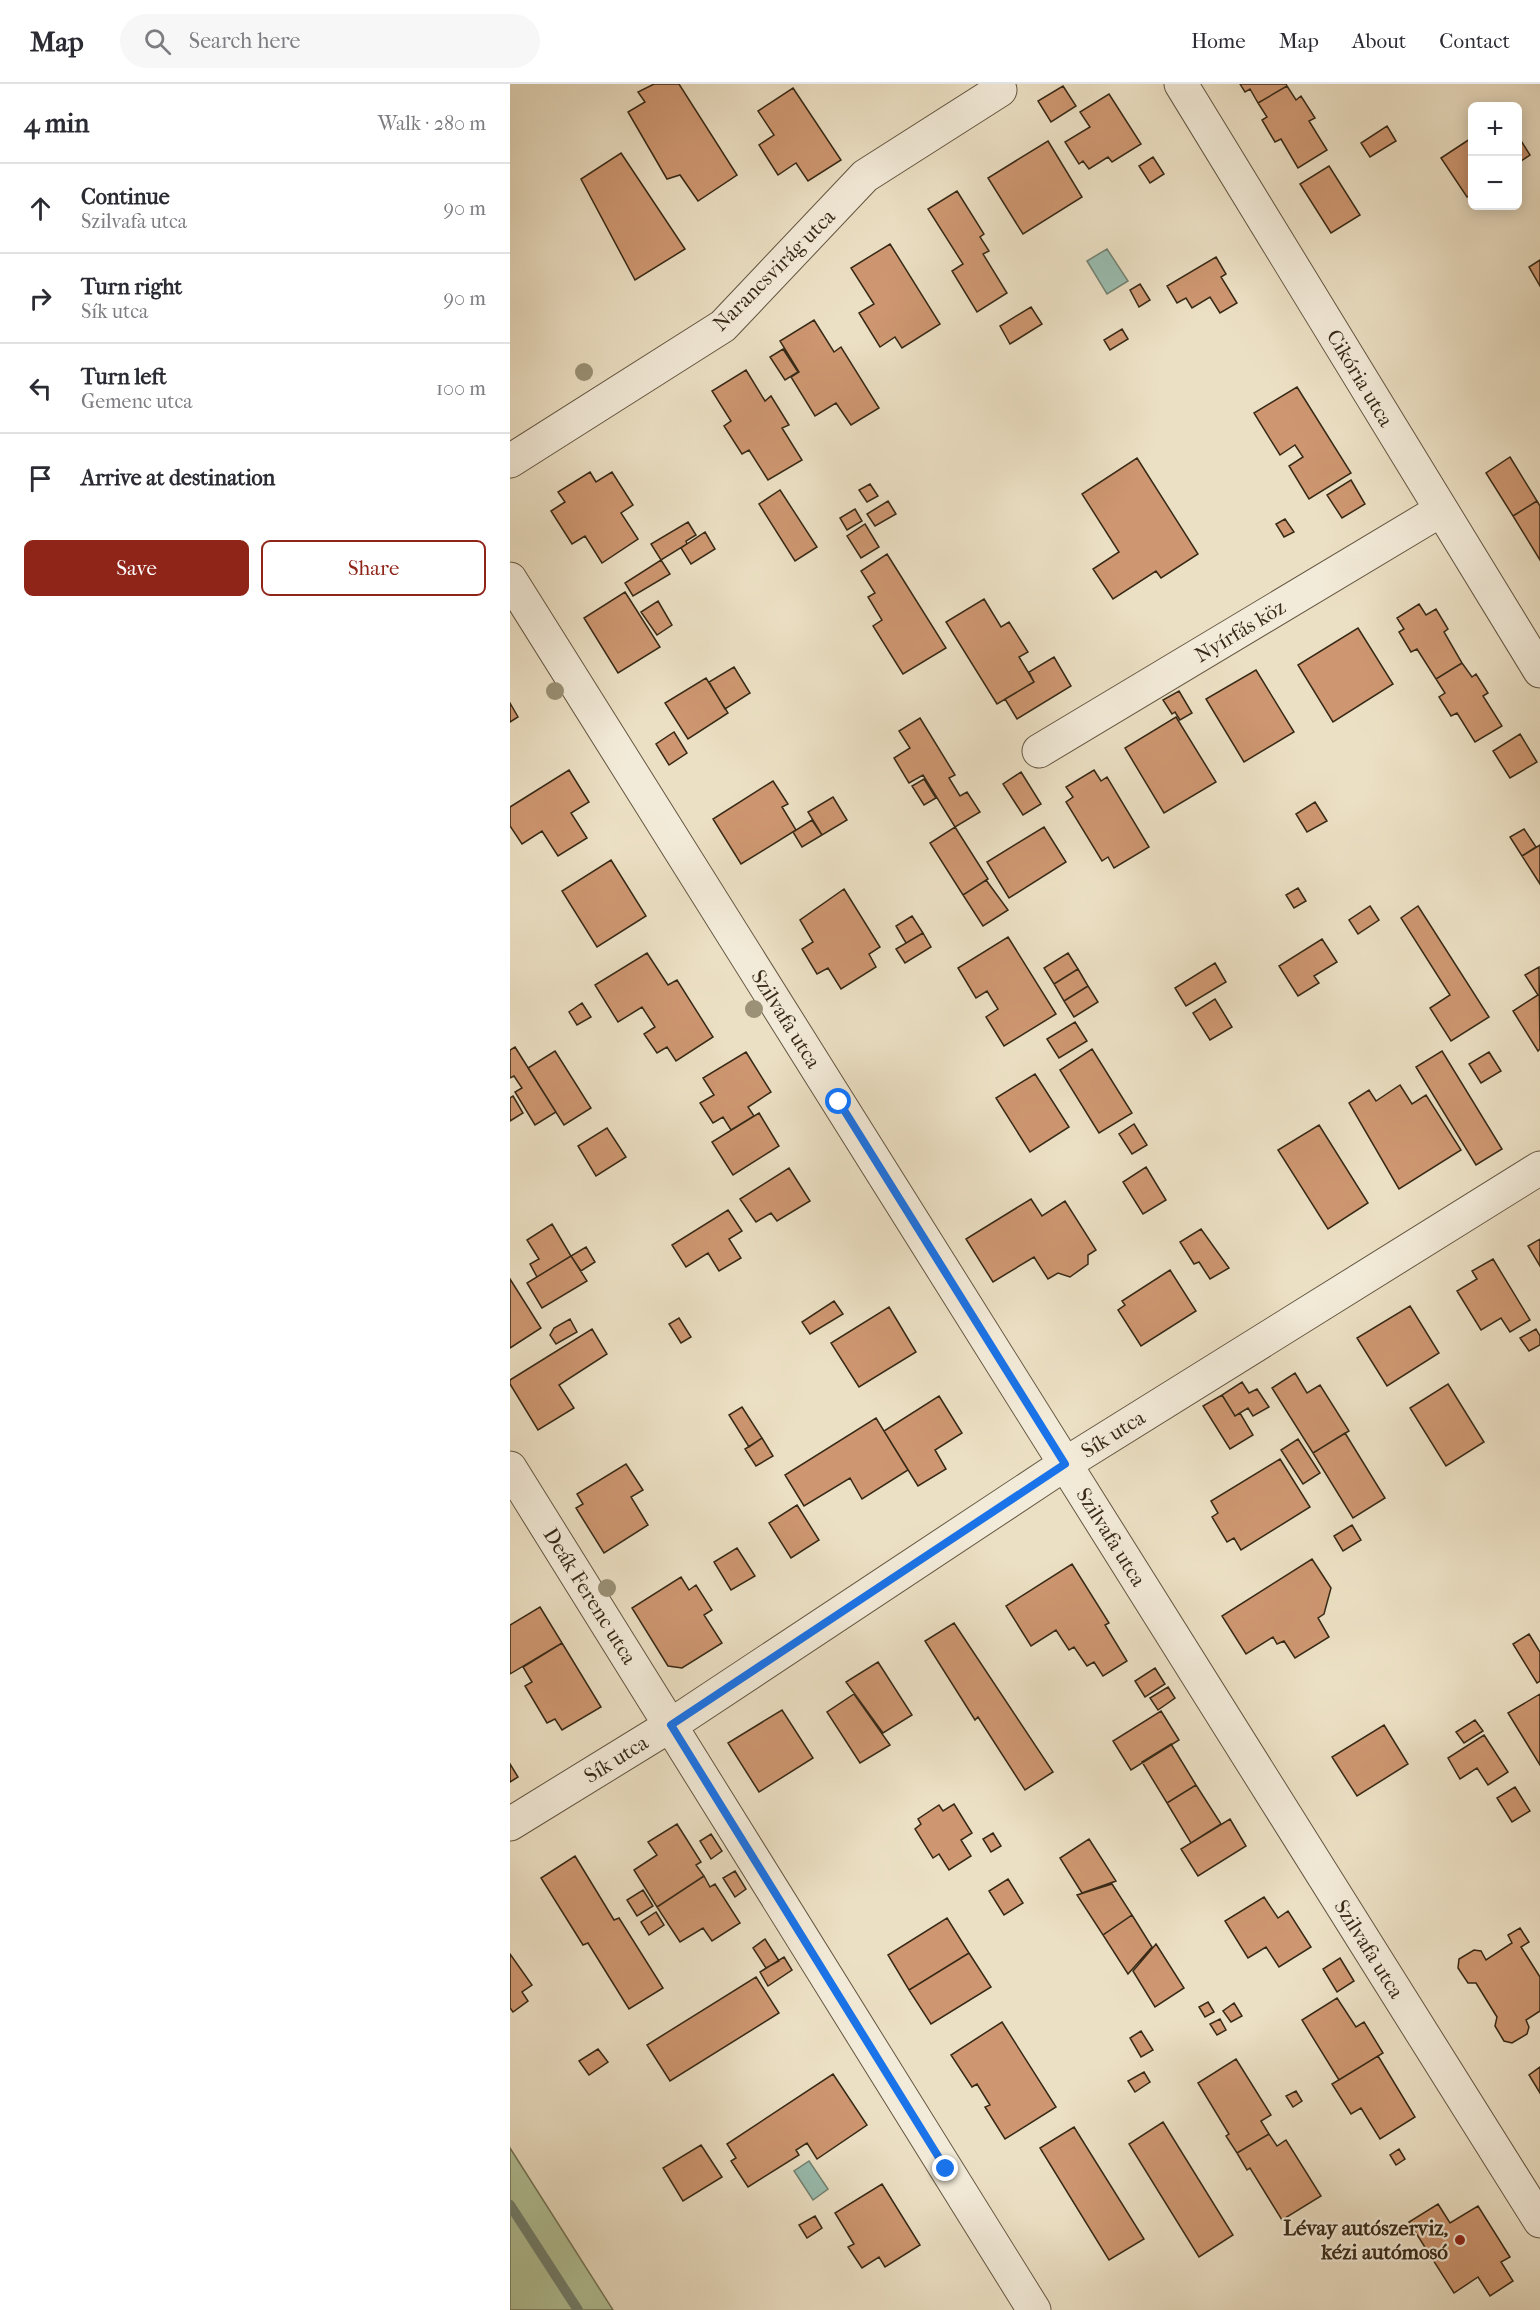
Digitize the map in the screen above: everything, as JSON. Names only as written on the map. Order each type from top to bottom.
[{"type":"street","name":"Cikória utca","points":[[1181,84],[1540,671]]},
{"type":"street","name":"Narancsvirág utca","points":[[510,461],[723,326],[866,176],[1000,90]]},
{"type":"street","name":"Nyírfás köz","points":[[1039,751],[1441,510]]},
{"type":"street","name":"Szilvafa utca","points":[[510,580],[1540,2221]]},
{"type":"street","name":"Sík utca","points":[[510,1824],[671,1725],[1065,1464],[1540,1167]]},
{"type":"street","name":"Deák Ferenc utca","points":[[510,1468],[1034,2310]]},
{"type":"green space","points":[[510,2148],[613,2310],[510,2310]]},
{"type":"water","points":[[1107,249],[1128,281],[1107,294],[1087,261]]},
{"type":"water","points":[[809,2161],[828,2189],[813,2200],[794,2171]]},
{"type":"building","points":[[654,84],[679,84],[737,175],[698,201],[680,175],[667,179],[628,112],[645,102],[638,92]]},
{"type":"building","points":[[1240,84],[1286,84],[1287,86],[1258,103],[1250,89],[1245,92]]},
{"type":"building","points":[[1063,86],[1076,106],[1051,122],[1038,101]]},
{"type":"building","points":[[1287,86],[1296,100],[1301,96],[1315,118],[1309,121],[1327,150],[1298,168],[1281,139],[1275,142],[1262,120],[1267,117],[1258,103]]},
{"type":"building","points":[[793,88],[841,160],[808,181],[796,163],[778,175],[759,145],[774,135],[758,111]]},
{"type":"building","points":[[1109,94],[1141,144],[1112,162],[1108,157],[1089,169],[1083,161],[1079,164],[1065,142],[1090,127],[1080,112]]},
{"type":"building","points":[[1387,126],[1396,141],[1370,157],[1361,143]]},
{"type":"building","points":[[1468,140],[1468,196],[1467,197],[1441,158]]},
{"type":"building","points":[[1048,141],[1082,197],[1023,234],[988,178]]},
{"type":"building","points":[[1522,142],[1530,155],[1522,160]]},
{"type":"building","points":[[621,153],[685,249],[635,280],[581,179]]},
{"type":"building","points":[[1153,157],[1164,174],[1150,183],[1139,166]]},
{"type":"building","points":[[1329,166],[1360,215],[1331,233],[1300,184]]},
{"type":"building","points":[[957,191],[984,234],[980,237],[989,251],[983,254],[1007,293],[977,312],[952,271],[963,264],[928,209]]},
{"type":"building","points":[[890,244],[940,324],[902,348],[895,337],[880,347],[859,313],[874,304],[851,268]]},
{"type":"building","points":[[1216,257],[1226,274],[1221,277],[1237,303],[1220,313],[1210,297],[1192,308],[1186,298],[1177,303],[1167,286]]},
{"type":"building","points":[[1540,260],[1540,286],[1529,267]]},
{"type":"building","points":[[1140,284],[1150,300],[1139,307],[1130,290]]},
{"type":"building","points":[[1031,307],[1042,324],[1010,344],[1000,326]]},
{"type":"building","points":[[814,320],[834,352],[841,347],[879,408],[851,425],[836,403],[815,416],[791,377],[799,372],[780,341]]},
{"type":"building","points":[[1122,329],[1128,339],[1110,350],[1104,340]]},
{"type":"building","points":[[783,349],[798,372],[785,380],[770,357]]},
{"type":"building","points":[[746,370],[765,401],[771,396],[789,425],[782,428],[802,460],[768,480],[749,450],[742,454],[724,426],[731,421],[712,391]]},
{"type":"building","points":[[1297,387],[1351,473],[1309,499],[1289,466],[1303,457],[1295,445],[1280,455],[1254,413]]},
{"type":"building","points":[[1510,457],[1537,501],[1513,516],[1486,473]]},
{"type":"building","points":[[1137,458],[1198,554],[1161,578],[1156,571],[1113,599],[1093,569],[1119,552],[1082,494]]},
{"type":"building","points":[[590,472],[596,482],[612,472],[633,505],[621,513],[638,539],[602,563],[585,536],[572,544],[551,511],[565,502],[558,492]]},
{"type":"building","points":[[1351,480],[1365,504],[1342,518],[1327,495]]},
{"type":"building","points":[[870,484],[878,496],[867,502],[859,490]]},
{"type":"building","points":[[780,490],[817,547],[795,561],[759,504]]},
{"type":"building","points":[[888,501],[896,514],[875,526],[867,514]]},
{"type":"building","points":[[1537,501],[1540,506],[1540,560],[1513,516]]},
{"type":"building","points":[[855,509],[862,521],[847,530],[840,518]]},
{"type":"building","points":[[1285,519],[1294,532],[1284,537],[1276,524]]},
{"type":"building","points":[[688,522],[696,535],[686,541],[687,544],[661,560],[651,544]]},
{"type":"building","points":[[865,524],[879,547],[861,558],[847,536]]},
{"type":"building","points":[[705,532],[715,549],[691,564],[681,548]]},
{"type":"building","points":[[887,554],[946,648],[903,674],[873,626],[882,620],[868,597],[875,593],[861,571]]},
{"type":"building","points":[[661,560],[670,574],[633,596],[625,583]]},
{"type":"building","points":[[625,592],[660,647],[618,673],[584,618]]},
{"type":"building","points":[[984,599],[1001,627],[1009,622],[1028,652],[1019,657],[1034,682],[997,704],[946,622]]},
{"type":"building","points":[[658,601],[672,625],[657,635],[641,612]]},
{"type":"building","points":[[1419,604],[1426,615],[1436,609],[1448,629],[1444,632],[1462,663],[1436,679],[1417,649],[1411,652],[1399,632],[1404,629],[1397,618]]},
{"type":"building","points":[[1358,628],[1393,684],[1333,722],[1298,665]]},
{"type":"building","points":[[1054,657],[1071,686],[1017,719],[1005,699],[1034,682],[1029,672]]},
{"type":"building","points":[[1462,663],[1472,677],[1476,674],[1488,693],[1483,696],[1502,726],[1475,742],[1457,713],[1451,716],[1439,697],[1445,693],[1436,679]]},
{"type":"building","points":[[734,667],[750,693],[725,709],[709,682]]},
{"type":"building","points":[[1256,670],[1294,732],[1244,762],[1206,699]]},
{"type":"building","points":[[706,678],[728,713],[688,739],[665,703]]},
{"type":"building","points":[[1179,691],[1192,713],[1180,720],[1175,712],[1172,714],[1163,700]]},
{"type":"building","points":[[510,703],[518,717],[510,722]]},
{"type":"building","points":[[1176,717],[1216,782],[1164,813],[1125,748]]},
{"type":"building","points":[[920,718],[955,775],[949,778],[960,796],[967,792],[980,812],[955,827],[923,775],[909,783],[894,758],[910,748],[899,731]]},
{"type":"building","points":[[674,732],[687,753],[669,765],[656,744]]},
{"type":"building","points":[[1520,734],[1537,762],[1510,778],[1493,751]]},
{"type":"building","points":[[569,770],[589,802],[571,813],[587,838],[558,856],[542,831],[522,844],[510,826],[510,807]]},
{"type":"building","points":[[1094,770],[1101,781],[1107,777],[1149,847],[1114,868],[1108,857],[1102,861],[1066,802],[1073,797],[1066,787]]},
{"type":"building","points":[[1021,772],[1041,804],[1023,815],[1003,784]]},
{"type":"building","points":[[924,779],[936,798],[924,805],[912,786]]},
{"type":"building","points":[[773,781],[788,804],[782,807],[796,830],[741,864],[713,819]]},
{"type":"building","points":[[833,797],[847,820],[822,835],[808,812]]},
{"type":"building","points":[[1315,802],[1327,821],[1307,832],[1296,814]]},
{"type":"building","points":[[812,820],[822,835],[802,847],[793,832]]},
{"type":"building","points":[[955,827],[988,879],[963,895],[930,843]]},
{"type":"building","points":[[1044,827],[1066,862],[1009,898],[987,862]]},
{"type":"building","points":[[1524,829],[1536,847],[1522,856],[1510,837]]},
{"type":"building","points":[[1540,845],[1540,884],[1522,856]]},
{"type":"building","points":[[611,860],[646,916],[597,947],[562,891]]},
{"type":"building","points":[[986,880],[1008,910],[983,926],[963,895]]},
{"type":"building","points":[[1298,888],[1306,901],[1294,908],[1286,895]]},
{"type":"building","points":[[844,889],[880,947],[869,954],[876,967],[841,989],[828,968],[817,974],[802,949],[813,942],[800,920]]},
{"type":"building","points":[[1370,906],[1379,920],[1358,934],[1349,920]]},
{"type":"building","points":[[1418,906],[1489,1017],[1451,1041],[1430,1008],[1450,995],[1401,918]]},
{"type":"building","points":[[912,916],[923,933],[906,943],[896,926]]},
{"type":"building","points":[[923,933],[931,947],[905,963],[896,949]]},
{"type":"building","points":[[1008,937],[1056,1014],[1004,1046],[986,1017],[998,1009],[987,991],[976,998],[958,968]]},
{"type":"building","points":[[1322,939],[1337,962],[1314,976],[1319,983],[1298,996],[1279,966]]},
{"type":"building","points":[[647,953],[668,985],[677,980],[713,1037],[676,1061],[667,1047],[657,1053],[644,1034],[655,1027],[642,1007],[618,1022],[595,985]]},
{"type":"building","points":[[1068,953],[1078,969],[1054,984],[1044,968]]},
{"type":"building","points":[[1215,963],[1226,982],[1186,1006],[1175,988]]},
{"type":"building","points":[[1539,967],[1540,1049],[1538,1051],[1513,1011],[1538,995],[1525,975]]},
{"type":"building","points":[[1078,969],[1088,986],[1064,1001],[1054,984]]},
{"type":"building","points":[[1088,986],[1098,1002],[1074,1017],[1064,1001]]},
{"type":"building","points":[[1215,999],[1232,1027],[1210,1040],[1193,1013]]},
{"type":"building","points":[[582,1003],[591,1017],[577,1025],[569,1012]]},
{"type":"building","points":[[1075,1022],[1087,1041],[1059,1058],[1047,1039]]},
{"type":"building","points":[[515,1047],[556,1112],[535,1125],[515,1092],[522,1088],[514,1076],[510,1078],[510,1050]]},
{"type":"building","points":[[1092,1049],[1132,1113],[1099,1133],[1060,1070]]},
{"type":"building","points":[[555,1051],[591,1108],[564,1125],[528,1068]]},
{"type":"building","points":[[1442,1051],[1502,1149],[1476,1165],[1416,1067]]},
{"type":"building","points":[[746,1052],[771,1092],[748,1107],[754,1116],[731,1130],[723,1117],[713,1123],[700,1103],[714,1095],[703,1078]]},
{"type":"building","points":[[1489,1052],[1501,1071],[1481,1083],[1469,1064]]},
{"type":"building","points":[[1035,1074],[1069,1127],[1030,1152],[996,1098]]},
{"type":"building","points":[[1400,1085],[1412,1104],[1426,1095],[1461,1150],[1399,1189],[1349,1103],[1369,1090],[1376,1101]]},
{"type":"building","points":[[513,1096],[523,1113],[510,1121],[510,1098]]},
{"type":"building","points":[[759,1113],[779,1146],[733,1175],[712,1142]]},
{"type":"building","points":[[1134,1124],[1147,1145],[1132,1154],[1119,1134]]},
{"type":"building","points":[[1319,1125],[1368,1203],[1328,1229],[1278,1150]]},
{"type":"building","points":[[607,1128],[626,1157],[596,1176],[578,1146]]},
{"type":"building","points":[[1146,1167],[1166,1200],[1143,1214],[1123,1182]]},
{"type":"building","points":[[789,1168],[810,1201],[777,1221],[771,1213],[756,1222],[740,1199]]},
{"type":"building","points":[[1031,1199],[1042,1216],[1065,1201],[1096,1250],[1088,1255],[1088,1264],[1070,1277],[1058,1273],[1048,1279],[1034,1257],[993,1282],[966,1239]]},
{"type":"building","points":[[728,1210],[742,1231],[729,1239],[741,1258],[719,1271],[708,1253],[686,1267],[672,1245]]},
{"type":"building","points":[[552,1224],[571,1256],[537,1277],[530,1264],[539,1259],[527,1240]]},
{"type":"building","points":[[1201,1229],[1229,1268],[1210,1279],[1199,1262],[1194,1264],[1180,1242]]},
{"type":"building","points":[[1540,1239],[1540,1266],[1528,1246]]},
{"type":"building","points":[[586,1247],[595,1262],[581,1271],[571,1256]]},
{"type":"building","points":[[571,1256],[587,1281],[542,1308],[527,1283]]},
{"type":"building","points":[[1493,1259],[1530,1320],[1510,1332],[1501,1318],[1481,1330],[1457,1291],[1477,1279],[1472,1271]]},
{"type":"building","points":[[1170,1270],[1196,1311],[1141,1346],[1118,1310],[1125,1305],[1122,1301]]},
{"type":"building","points":[[510,1279],[541,1328],[510,1348]]},
{"type":"building","points":[[834,1301],[843,1314],[810,1334],[802,1322]]},
{"type":"building","points":[[1410,1306],[1439,1353],[1387,1386],[1357,1338]]},
{"type":"building","points":[[889,1307],[916,1352],[859,1387],[831,1343]]},
{"type":"building","points":[[679,1318],[691,1337],[681,1343],[669,1324]]},
{"type":"building","points":[[570,1319],[577,1332],[556,1344],[550,1335],[554,1328]]},
{"type":"building","points":[[592,1329],[607,1354],[559,1385],[574,1408],[538,1430],[510,1384],[510,1380]]},
{"type":"building","points":[[1536,1329],[1540,1336],[1540,1345],[1529,1351],[1520,1338]]},
{"type":"building","points":[[1295,1373],[1307,1393],[1320,1385],[1349,1431],[1313,1453],[1272,1388]]},
{"type":"building","points":[[1242,1382],[1249,1393],[1257,1389],[1269,1407],[1253,1416],[1248,1408],[1235,1416],[1222,1395]]},
{"type":"building","points":[[1448,1384],[1484,1442],[1446,1466],[1410,1408]]},
{"type":"building","points":[[1222,1395],[1235,1416],[1240,1413],[1253,1435],[1230,1449],[1203,1406]]},
{"type":"building","points":[[939,1396],[962,1433],[935,1450],[946,1469],[918,1486],[884,1431]]},
{"type":"building","points":[[742,1407],[762,1438],[749,1447],[729,1415]]},
{"type":"building","points":[[876,1418],[908,1470],[862,1499],[850,1478],[804,1506],[785,1475]]},
{"type":"building","points":[[1345,1433],[1385,1498],[1353,1518],[1313,1453]]},
{"type":"building","points":[[762,1438],[773,1456],[756,1466],[745,1449]]},
{"type":"building","points":[[1298,1439],[1320,1473],[1303,1484],[1281,1450]]},
{"type":"building","points":[[1280,1459],[1310,1507],[1241,1550],[1234,1538],[1227,1542],[1212,1517],[1218,1513],[1211,1501]]},
{"type":"building","points":[[626,1464],[643,1490],[631,1497],[648,1525],[604,1553],[576,1508],[583,1504],[577,1494]]},
{"type":"building","points":[[797,1505],[819,1540],[791,1558],[769,1523]]},
{"type":"building","points":[[1352,1525],[1361,1540],[1343,1551],[1334,1536]]},
{"type":"building","points":[[737,1548],[755,1576],[731,1590],[714,1562]]},
{"type":"building","points":[[1312,1559],[1331,1588],[1324,1614],[1318,1618],[1329,1637],[1295,1658],[1284,1641],[1277,1644],[1273,1637],[1246,1654],[1222,1616]]},
{"type":"building","points":[[1072,1564],[1109,1623],[1105,1625],[1127,1661],[1103,1676],[1094,1662],[1087,1666],[1074,1647],[1069,1650],[1056,1630],[1031,1646],[1006,1606]]},
{"type":"building","points":[[681,1577],[689,1590],[696,1585],[712,1610],[704,1615],[722,1643],[682,1668],[668,1666],[632,1608]]},
{"type":"building","points":[[540,1607],[562,1643],[510,1674],[510,1625]]},
{"type":"building","points":[[954,1623],[1053,1772],[1025,1790],[978,1717],[975,1720],[925,1641]]},
{"type":"building","points":[[1529,1634],[1540,1652],[1540,1681],[1537,1683],[1513,1644]]},
{"type":"building","points":[[562,1643],[601,1707],[562,1730],[555,1719],[547,1723],[525,1686],[532,1682],[523,1667]]},
{"type":"building","points":[[878,1662],[912,1715],[883,1733],[846,1682]]},
{"type":"building","points":[[1155,1668],[1165,1684],[1145,1697],[1135,1681]]},
{"type":"building","points":[[1168,1687],[1175,1698],[1158,1710],[1150,1698]]},
{"type":"building","points":[[854,1694],[890,1745],[860,1763],[827,1712]]},
{"type":"building","points":[[1540,1694],[1540,1765],[1508,1713]]},
{"type":"building","points":[[782,1710],[813,1758],[759,1792],[728,1743]]},
{"type":"building","points":[[1161,1711],[1179,1740],[1131,1770],[1113,1741]]},
{"type":"building","points":[[1475,1720],[1483,1731],[1464,1743],[1456,1732]]},
{"type":"building","points":[[1384,1725],[1408,1764],[1357,1796],[1332,1757]]},
{"type":"building","points":[[1484,1735],[1508,1772],[1488,1785],[1477,1768],[1460,1779],[1448,1758]]},
{"type":"building","points":[[1171,1744],[1196,1785],[1167,1803],[1142,1762]]},
{"type":"building","points":[[510,1764],[518,1777],[510,1782]]},
{"type":"building","points":[[1196,1785],[1221,1824],[1191,1843],[1167,1803]]},
{"type":"building","points":[[1515,1787],[1530,1811],[1512,1822],[1497,1798]]},
{"type":"building","points":[[954,1804],[972,1833],[961,1840],[971,1856],[949,1870],[939,1854],[933,1858],[915,1829],[921,1824],[918,1819],[939,1805],[943,1811]]},
{"type":"building","points":[[1230,1819],[1246,1846],[1198,1876],[1181,1849]]},
{"type":"building","points":[[677,1824],[701,1862],[696,1865],[704,1876],[657,1907],[634,1870],[657,1855],[648,1842]]},
{"type":"building","points":[[993,1833],[1001,1846],[991,1852],[983,1839]]},
{"type":"building","points":[[711,1834],[722,1851],[711,1859],[700,1841]]},
{"type":"building","points":[[1089,1839],[1116,1881],[1082,1893],[1060,1858]]},
{"type":"building","points":[[575,1856],[614,1920],[619,1918],[663,1988],[629,2009],[588,1943],[583,1945],[541,1878]]},
{"type":"building","points":[[735,1871],[746,1889],[735,1897],[723,1878]]},
{"type":"building","points":[[704,1876],[710,1887],[715,1884],[740,1923],[712,1941],[703,1928],[680,1942],[657,1907]]},
{"type":"building","points":[[1008,1879],[1023,1903],[1004,1915],[989,1891]]},
{"type":"building","points":[[1112,1884],[1132,1915],[1103,1935],[1077,1895]]},
{"type":"building","points":[[643,1890],[653,1906],[637,1916],[627,1900]]},
{"type":"building","points":[[1264,1897],[1278,1918],[1288,1911],[1311,1947],[1279,1967],[1266,1947],[1248,1958],[1225,1921]]},
{"type":"building","points":[[656,1912],[664,1925],[649,1935],[641,1922]]},
{"type":"building","points":[[1132,1915],[1152,1947],[1128,1974],[1103,1935]]},
{"type":"building","points":[[947,1918],[969,1953],[909,1990],[888,1955]]},
{"type":"building","points":[[1520,1928],[1529,1942],[1521,1947],[1540,1977],[1540,2011],[1526,2020],[1529,2027],[1527,2034],[1512,2043],[1504,2041],[1495,2026],[1497,2017],[1476,1983],[1468,1983],[1458,1968],[1459,1959],[1474,1950],[1481,1951],[1486,1960],[1512,1943],[1508,1935]]},
{"type":"building","points":[[765,1939],[779,1961],[766,1968],[753,1948]]},
{"type":"building","points":[[1156,1944],[1184,1988],[1155,2007],[1133,1971]]},
{"type":"building","points":[[969,1953],[991,1987],[931,2024],[909,1990]]},
{"type":"building","points":[[510,1954],[532,1985],[522,1992],[528,2001],[513,2012],[510,2008]]},
{"type":"building","points":[[784,1957],[792,1970],[768,1986],[760,1972]]},
{"type":"building","points":[[1340,1958],[1354,1981],[1337,1992],[1323,1969]]},
{"type":"building","points":[[756,1977],[779,2013],[670,2081],[647,2045]]},
{"type":"building","points":[[1337,1998],[1356,2027],[1364,2022],[1383,2053],[1339,2080],[1302,2020]]},
{"type":"building","points":[[1208,2002],[1214,2012],[1205,2017],[1199,2007]]},
{"type":"building","points":[[1234,2003],[1242,2016],[1231,2022],[1223,2011]]},
{"type":"building","points":[[1220,2019],[1226,2030],[1217,2035],[1210,2024]]},
{"type":"building","points":[[1002,2022],[1056,2107],[1005,2139],[985,2107],[990,2105],[977,2084],[972,2087],[951,2055]]},
{"type":"building","points":[[1141,2031],[1153,2050],[1141,2057],[1130,2038]]},
{"type":"building","points":[[598,2049],[608,2062],[589,2075],[579,2061]]},
{"type":"building","points":[[1378,2056],[1415,2117],[1380,2139],[1361,2108],[1351,2114],[1332,2084]]},
{"type":"building","points":[[1236,2059],[1271,2115],[1261,2121],[1269,2134],[1237,2153],[1226,2136],[1229,2134],[1198,2083]]},
{"type":"building","points":[[1540,2067],[1540,2093],[1529,2075]]},
{"type":"building","points":[[1144,2072],[1150,2082],[1135,2092],[1128,2081]]},
{"type":"building","points":[[833,2074],[867,2125],[817,2159],[807,2143],[796,2150],[799,2155],[748,2187],[731,2161],[736,2158],[727,2144]]},
{"type":"building","points":[[1296,2091],[1302,2101],[1293,2107],[1286,2096]]},
{"type":"building","points":[[1163,2122],[1233,2235],[1199,2257],[1129,2144]]},
{"type":"building","points":[[1074,2127],[1144,2239],[1109,2260],[1040,2148]]},
{"type":"building","points":[[1269,2134],[1277,2146],[1286,2140],[1321,2196],[1282,2220],[1250,2168],[1247,2170],[1237,2153]]},
{"type":"building","points":[[701,2145],[722,2177],[683,2201],[663,2168]]},
{"type":"building","points":[[1399,2149],[1405,2159],[1396,2165],[1390,2155]]},
{"type":"building","points":[[882,2184],[920,2245],[885,2267],[879,2257],[862,2268],[848,2247],[854,2244],[835,2213]]},
{"type":"building","name":"Lévay autószerviz, kézi autómosó","points":[[1438,2204],[1450,2223],[1478,2206],[1510,2257],[1501,2262],[1513,2281],[1490,2296],[1478,2277],[1454,2293],[1409,2222]]},
{"type":"building","points":[[815,2216],[822,2228],[807,2238],[799,2225]]},
{"type":"waterway","points":[[510,2205],[578,2310]]},
{"type":"place","name":"Lévay autószerviz, kézi autómosó","points":[[1460,2240]]},
{"type":"route","points":[[839,1102],[1065,1464],[671,1725],[946,2169]]}]
